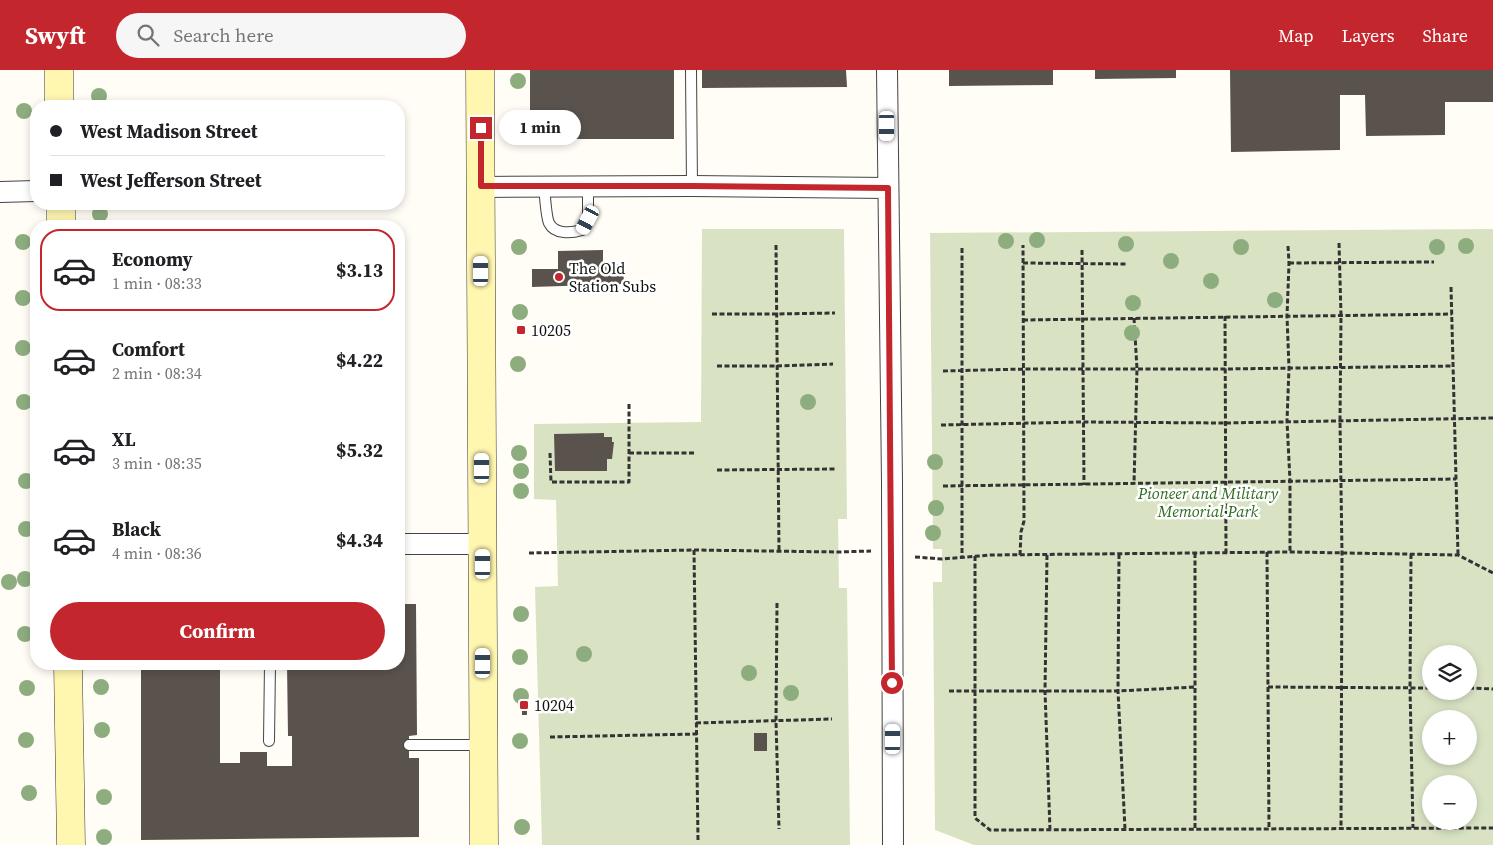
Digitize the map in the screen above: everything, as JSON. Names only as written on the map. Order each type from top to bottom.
[{"type":"main road","points":[[59,70],[59,100]]},
{"type":"main road","points":[[480,70],[484,845]]},
{"type":"main road","points":[[68,670],[71,845]]},
{"type":"street","points":[[887,70],[893,845]]},
{"type":"street","points":[[481,186],[888,188]]},
{"type":"street","points":[[0,192],[30,191]]},
{"type":"street","points":[[405,544],[483,544]]},
{"type":"lane","points":[[691,70],[692,186]]},
{"type":"lane","points":[[544,186],[549,223],[557,231],[572,234],[582,230],[588,220],[588,186]]},
{"type":"lane","points":[[269,741],[270,670]]},
{"type":"lane","points":[[409,746],[484,746]]},
{"type":"path","points":[[1339,243],[1342,553],[1341,828]]},
{"type":"path","points":[[776,245],[779,551]]},
{"type":"path","points":[[1020,555],[1021,532],[1024,521],[1023,245]]},
{"type":"path","points":[[1288,246],[1290,552]]},
{"type":"path","points":[[962,248],[962,558]]},
{"type":"path","points":[[1082,250],[1084,485]]},
{"type":"path","points":[[1289,264],[1434,262]]},
{"type":"path","points":[[1023,263],[1127,264]]},
{"type":"path","points":[[1451,287],[1458,555]]},
{"type":"path","points":[[712,314],[835,313]]},
{"type":"path","points":[[1023,320],[1452,314]]},
{"type":"path","points":[[1225,316],[1226,553]]},
{"type":"path","points":[[1134,318],[1137,370],[1134,484]]},
{"type":"path","points":[[717,366],[833,364]]},
{"type":"path","points":[[943,371],[1023,369],[1225,370],[1453,366]]},
{"type":"path","points":[[550,453],[551,482],[629,482],[629,402]]},
{"type":"path","points":[[941,425],[1225,423],[1493,418]]},
{"type":"path","points":[[629,453],[694,453]]},
{"type":"path","points":[[717,470],[778,471],[837,469]]},
{"type":"path","points":[[943,486],[1456,479]]},
{"type":"path","points":[[529,553],[694,550],[838,552],[892,550]]},
{"type":"path","points":[[694,550],[698,840]]},
{"type":"path","points":[[916,558],[1267,552],[1458,555],[1493,573]]},
{"type":"path","points":[[1267,552],[1269,829]]},
{"type":"path","points":[[1195,553],[1195,829]]},
{"type":"path","points":[[1119,554],[1118,690],[1125,829]]},
{"type":"path","points":[[1411,554],[1410,688],[1413,828]]},
{"type":"path","points":[[1047,555],[1045,690],[1050,830]]},
{"type":"path","points":[[974,556],[975,818],[990,830],[1493,828]]},
{"type":"path","points":[[776,603],[776,720],[779,829]]},
{"type":"path","points":[[949,691],[1118,690],[1195,687]]},
{"type":"path","points":[[1268,687],[1422,688]]},
{"type":"path","points":[[1477,688],[1493,688]]},
{"type":"path","points":[[696,723],[832,719]]},
{"type":"path","points":[[550,737],[696,734]]},
{"type":"green space","points":[[702,229],[844,229],[847,519],[838,519],[839,588],[847,588],[850,845],[542,845],[535,587],[558,586],[556,500],[534,499],[534,424],[701,422]]},
{"type":"green space","name":"Pioneer and Military Memorial Park","points":[[1493,229],[1493,845],[974,845],[935,830],[933,582],[942,582],[942,549],[933,549],[930,233]]},
{"type":"building","points":[[530,70],[674,70],[674,139],[530,139]]},
{"type":"building","points":[[702,70],[846,70],[847,87],[702,88]]},
{"type":"building","points":[[949,70],[1053,70],[1053,85],[949,86]]},
{"type":"building","points":[[1095,70],[1176,70],[1176,78],[1095,79]]},
{"type":"building","points":[[1230,70],[1493,70],[1493,102],[1445,102],[1445,135],[1366,136],[1365,95],[1340,95],[1340,150],[1231,152]]},
{"type":"building","points":[[603,250],[603,264],[623,264],[624,284],[532,287],[532,269],[558,269],[558,251]]},
{"type":"building","points":[[604,433],[604,437],[612,437],[612,442],[614,442],[612,459],[607,459],[607,471],[555,471],[554,434]]},
{"type":"building","points":[[405,604],[416,604],[417,735],[409,736],[409,758],[419,758],[419,837],[141,840],[141,670],[220,670],[220,763],[240,763],[240,752],[267,752],[267,766],[292,766],[292,736],[288,736],[287,670],[405,670]]},
{"type":"building","points":[[522,702],[527,702],[527,715],[522,715]]},
{"type":"building","points":[[754,733],[767,733],[767,751],[754,751]]},
{"type":"place","name":"The Old Station Subs","points":[[559,277]]},
{"type":"place","name":"10205","points":[[521,330]]},
{"type":"place","name":"10204","points":[[524,705]]},
{"type":"route","points":[[481,128],[481,186],[888,188],[892,482],[892,683]]}]
